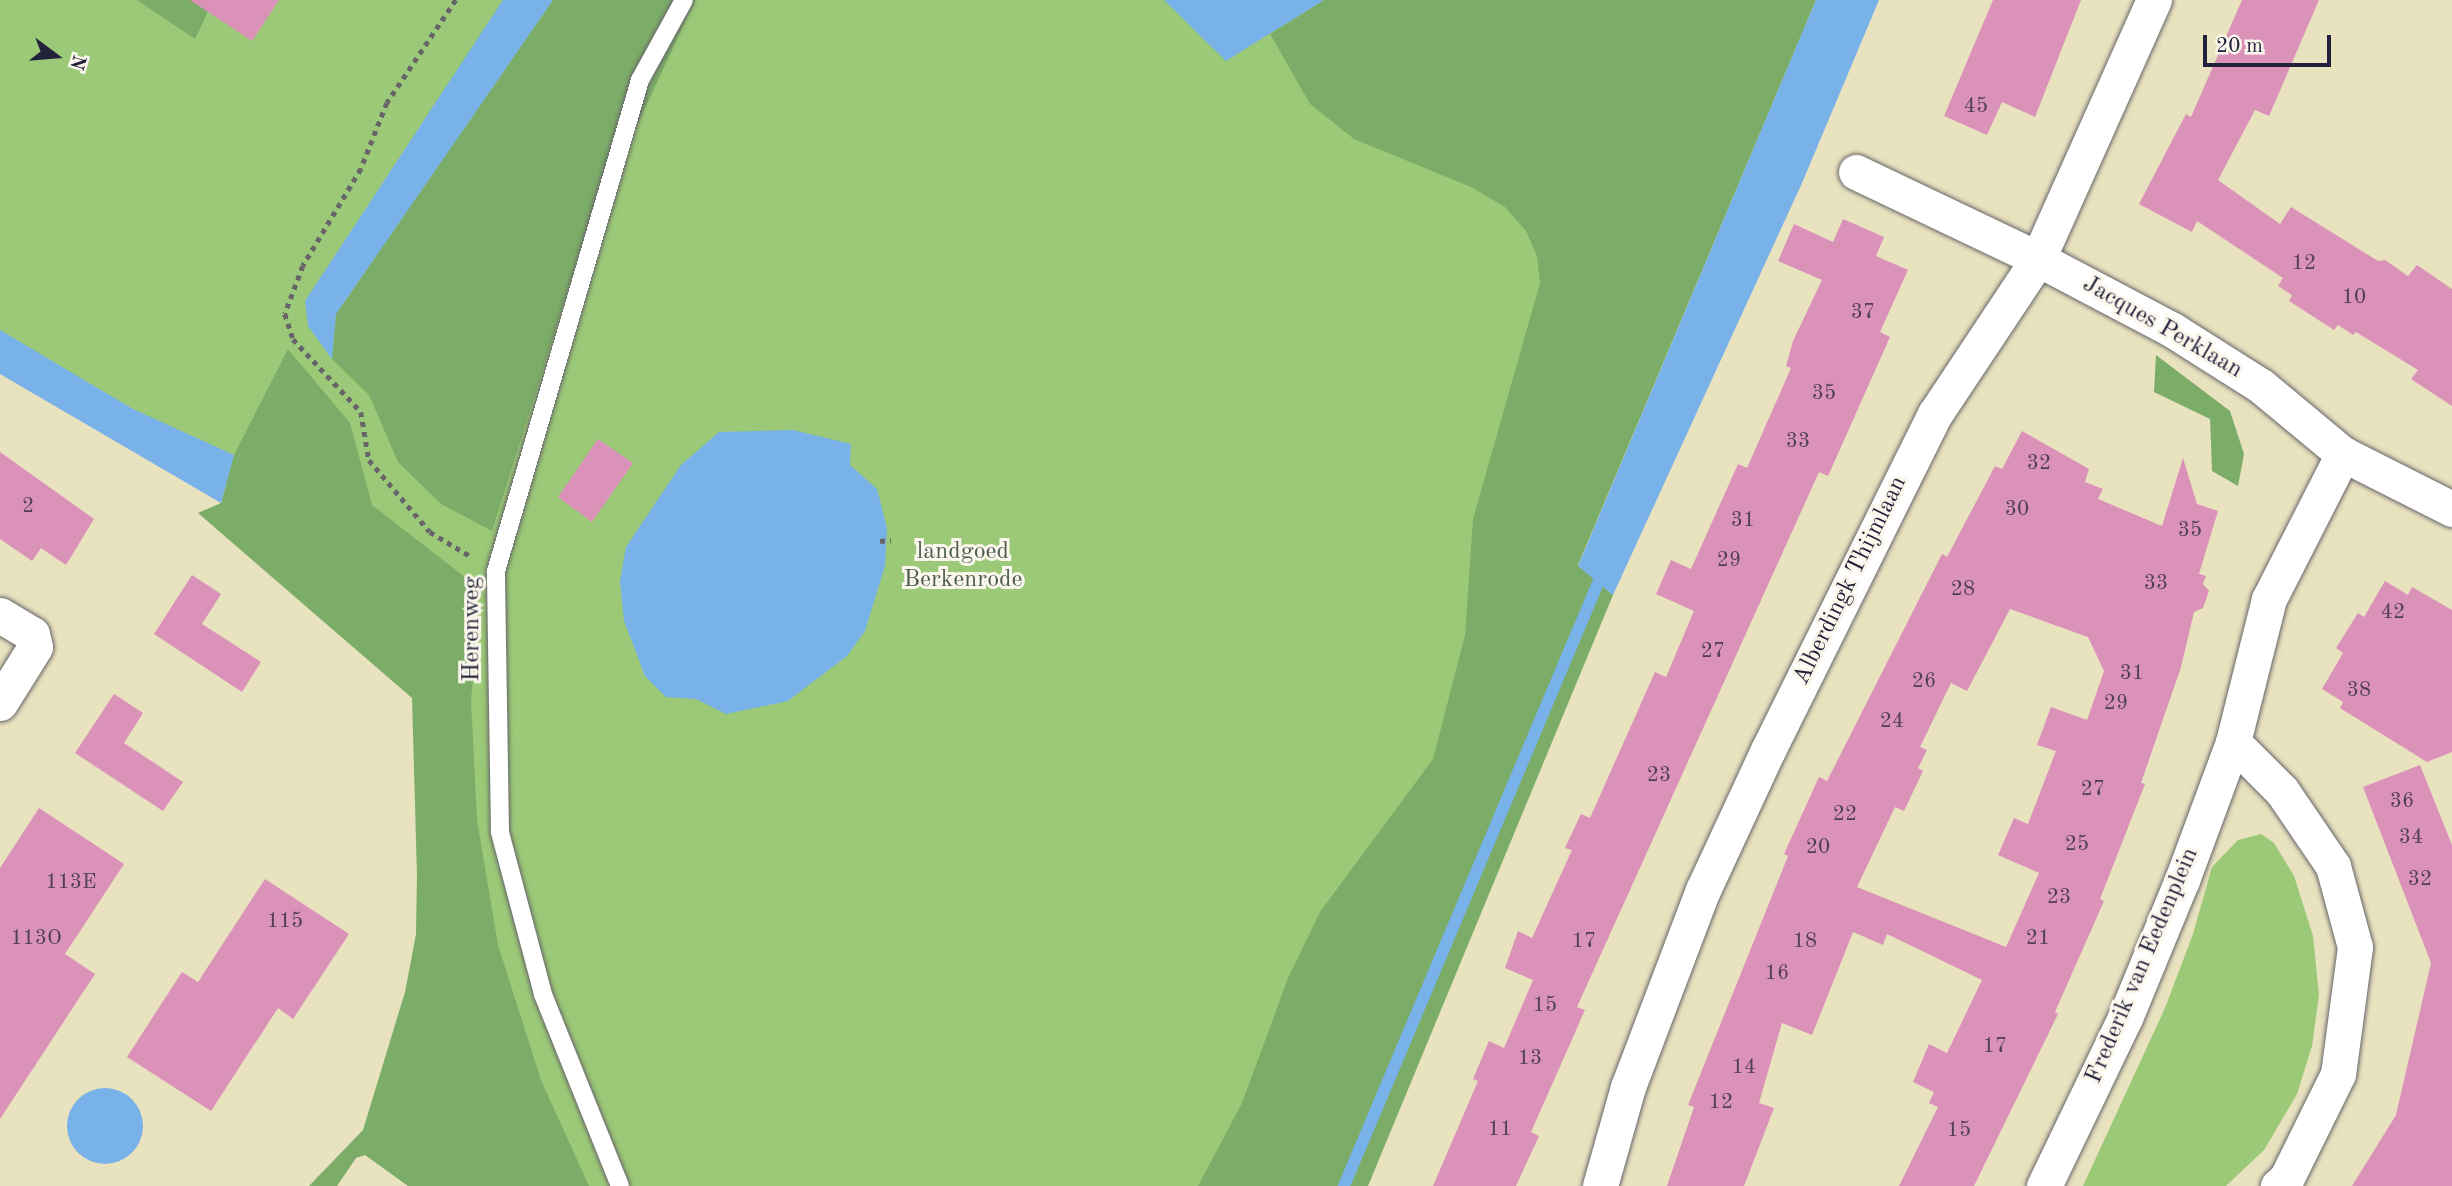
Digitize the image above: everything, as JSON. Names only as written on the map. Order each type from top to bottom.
[{"type":"street","name":"Alberdingk Thijmlaan","points":[[1600,1186],[1628,1087],[1703,890],[1820,640],[1935,414],[2038,259],[2154,0]]},
{"type":"street","name":"Jacques Perklaan","points":[[1856,172],[2038,259],[2171,329],[2261,386],[2343,454],[2452,509]]},
{"type":"street","name":"Frederik van Eedenplein","points":[[2044,1186],[2125,1018],[2233,743],[2269,599],[2343,454]]},
{"type":"street","points":[[0,615],[32,634],[35,647],[0,703]]},
{"type":"street","points":[[2233,743],[2282,791],[2333,866],[2355,947],[2338,1074],[2286,1179],[2278,1186]]},
{"type":"lane","name":"Herenweg","points":[[620,1186],[543,994],[500,832],[496,571],[640,80],[684,0]]},
{"type":"path","points":[[456,0],[387,103],[361,169],[303,266],[285,314],[293,339],[361,412],[369,460],[430,532],[496,571]]},
{"type":"path","points":[[880,541],[891,540]]},
{"type":"green space","name":"landgoed Berkenrode","points":[[0,0],[1816,0],[1316,1186],[466,1186],[451,905],[412,697],[219,524],[231,489],[0,357]]},
{"type":"green space","points":[[137,0],[207,0],[212,3],[195,39]]},
{"type":"green space","points":[[553,0],[695,0],[582,245],[492,531],[441,504],[398,462],[369,395],[332,359],[336,314]]},
{"type":"green space","points":[[1324,0],[1816,0],[1578,565],[1613,595],[1368,1186],[1198,1186],[1242,1103],[1288,978],[1320,912],[1433,759],[1465,635],[1473,519],[1540,283],[1537,256],[1526,231],[1505,207],[1471,187],[1354,139],[1310,104],[1270,34]]},
{"type":"green space","points":[[288,349],[350,423],[372,505],[470,581],[476,651],[471,700],[477,820],[498,945],[541,1080],[589,1186],[408,1186],[365,1155],[356,1158],[337,1186],[309,1186],[363,1130],[405,992],[416,934],[417,876],[412,698],[198,513],[221,503],[234,455]]},
{"type":"green space","points":[[2156,355],[2230,411],[2244,454],[2238,486],[2212,471],[2210,419],[2154,392]]},
{"type":"green space","points":[[2261,834],[2274,843],[2294,876],[2313,936],[2319,995],[2312,1046],[2297,1094],[2264,1150],[2226,1186],[2083,1186],[2165,1008],[2193,934],[2212,867],[2238,840]]},
{"type":"water","points":[[503,0],[553,0],[336,314],[332,359],[308,326],[305,301]]},
{"type":"water","points":[[1164,0],[1324,0],[1226,61]]},
{"type":"water","points":[[1816,0],[1879,0],[1802,183],[1613,595],[1578,566]]},
{"type":"water","points":[[0,330],[133,409],[234,455],[221,503],[0,374]]},
{"type":"water","points":[[793,430],[851,444],[850,465],[877,489],[887,528],[885,566],[865,631],[847,656],[788,701],[726,714],[696,699],[666,697],[645,676],[624,621],[620,581],[626,547],[681,465],[719,432]]},
{"type":"water","points":[[105,1088],[119,1091],[132,1099],[140,1112],[143,1126],[140,1140],[132,1153],[119,1161],[105,1164],[91,1161],[78,1153],[70,1140],[67,1126],[70,1112],[78,1099],[91,1091]]},
{"type":"building","points":[[190,0],[279,0],[252,41]]},
{"type":"building","points":[[1993,0],[2081,0],[2035,117],[2002,102],[1987,135],[1944,116]]},
{"type":"building","points":[[2242,0],[2319,0],[2269,116],[2255,110],[2218,180],[2280,224],[2291,207],[2378,261],[2385,260],[2408,276],[2417,265],[2452,289],[2452,406],[2411,379],[2418,370],[2356,332],[2353,335],[2338,325],[2334,330],[2289,301],[2292,295],[2278,286],[2283,278],[2197,221],[2192,232],[2139,204],[2186,114],[2191,117]]},
{"type":"building","points":[[1843,219],[1884,237],[1876,256],[1908,270],[1880,332],[1890,337],[1828,476],[1819,472],[1577,1007],[1585,1010],[1531,1132],[1539,1136],[1516,1186],[1433,1186],[1478,1081],[1473,1079],[1489,1041],[1504,1048],[1533,980],[1505,968],[1518,931],[1532,938],[1572,850],[1565,848],[1581,814],[1590,818],[1655,672],[1666,677],[1694,611],[1656,594],[1671,560],[1691,569],[1738,464],[1747,468],[1791,368],[1786,366],[1793,341],[1822,280],[1778,261],[1794,224],[1833,242]]},
{"type":"building","points":[[2022,431],[2089,469],[2085,482],[2103,489],[2098,499],[2162,526],[2183,458],[2197,504],[2218,511],[2199,574],[2206,576],[2203,584],[2209,591],[2203,608],[2194,612],[2181,667],[2141,783],[2145,784],[2100,899],[2104,901],[2055,1012],[2058,1014],[1974,1186],[1899,1186],[1938,1107],[1929,1103],[1934,1092],[1913,1082],[1929,1044],[1947,1053],[1982,980],[1887,934],[1883,945],[1853,932],[1812,1035],[1782,1023],[1759,1103],[1774,1108],[1744,1186],[1667,1186],[1694,1107],[1688,1105],[1788,856],[1784,854],[1819,777],[1827,781],[1942,554],[1947,557],[1995,466],[2002,469]],"holes":[[[2010,609],[2088,637],[2104,671],[2087,720],[2051,707],[2037,745],[2056,751],[2028,824],[2014,818],[1998,855],[2039,873],[2006,947],[1857,887],[1895,807],[1904,811],[1923,771],[1918,768],[1927,750],[1920,747],[1951,683],[1967,691]]]},
{"type":"building","points":[[598,439],[633,463],[592,522],[558,497]]},
{"type":"building","points":[[0,452],[94,519],[66,565],[41,548],[32,561],[0,539]]},
{"type":"building","points":[[192,575],[221,594],[202,624],[261,662],[242,692],[154,634]]},
{"type":"building","points":[[2385,581],[2408,595],[2412,587],[2452,610],[2452,752],[2427,762],[2340,708],[2343,702],[2322,689],[2343,653],[2336,648],[2358,613],[2364,617]]},
{"type":"building","points":[[114,694],[143,713],[124,743],[183,782],[163,811],[75,753]]},
{"type":"building","points":[[2420,765],[2452,845],[2452,1186],[2352,1186],[2396,1115],[2431,963],[2363,787]]},
{"type":"building","points":[[39,808],[124,864],[65,954],[95,974],[0,1119],[0,868]]},
{"type":"building","points":[[265,879],[349,934],[293,1019],[278,1008],[211,1111],[127,1057],[182,972],[198,982]]},
{"type":"waterway","points":[[1344,1186],[1598,583]]}]
